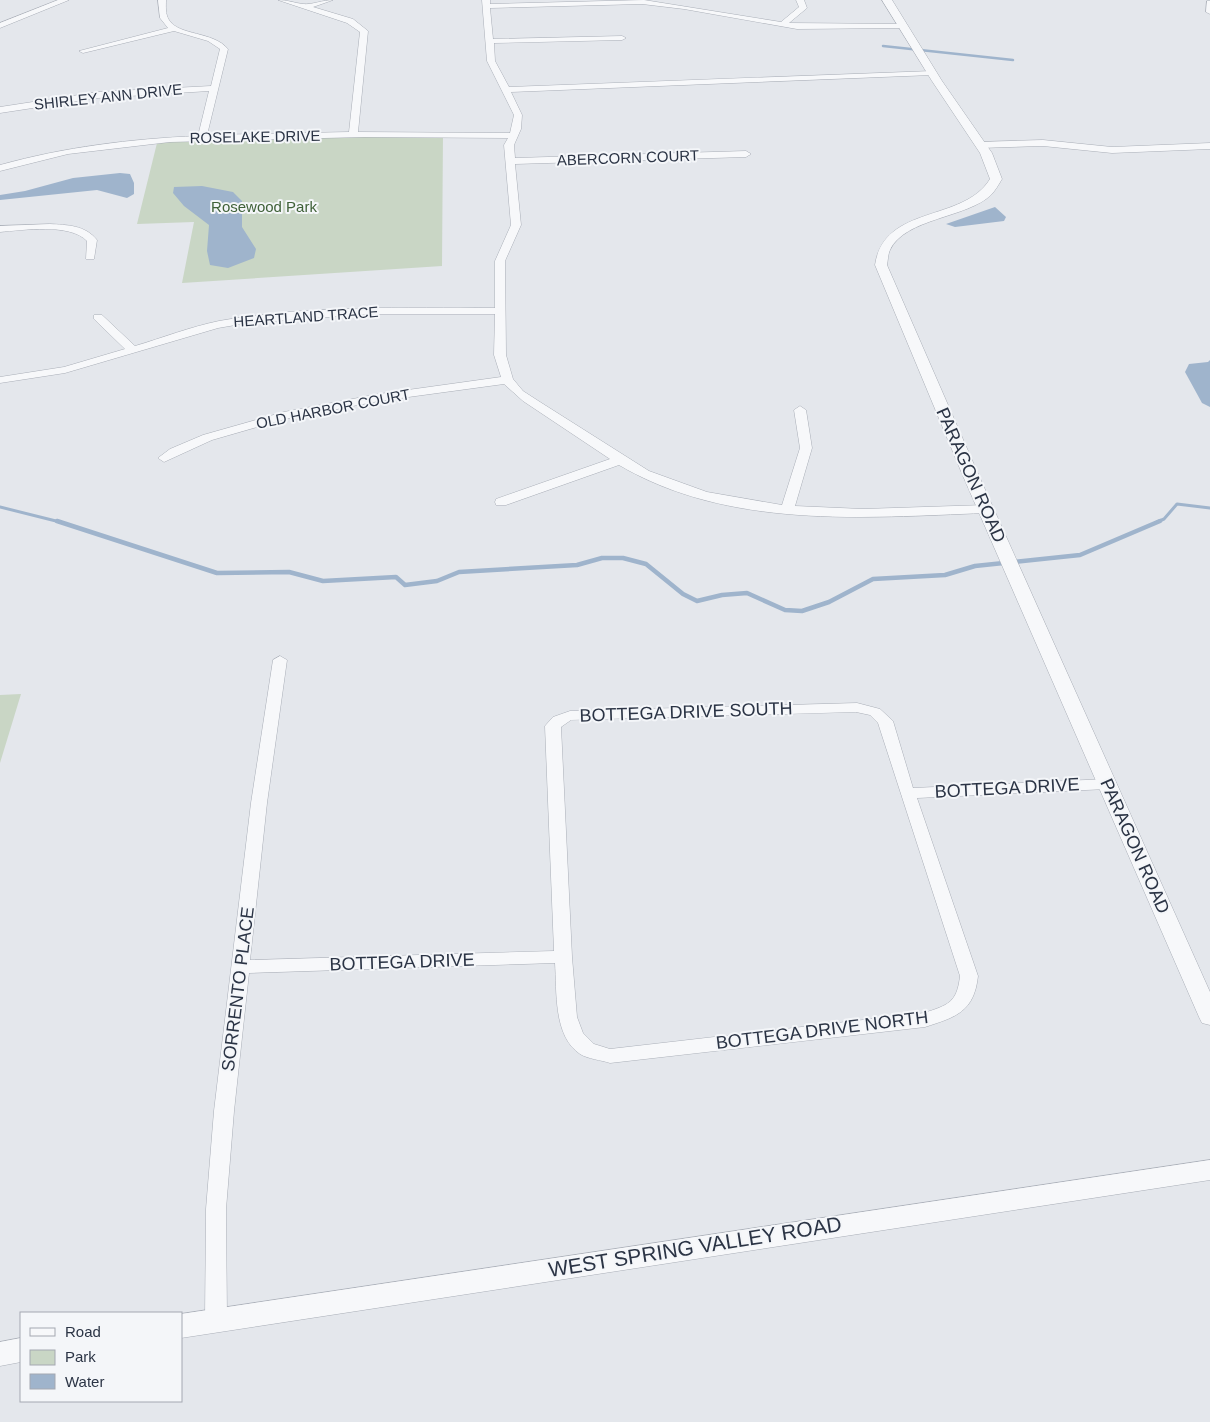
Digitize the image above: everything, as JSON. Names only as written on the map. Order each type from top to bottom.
[{"type":"street","points":[[0,26],[65,0]]},
{"type":"street","points":[[162,0],[166,20],[176,28],[214,41],[224,49],[216,88],[202,138]]},
{"type":"street","points":[[282,0],[350,21],[364,31],[353,134]]},
{"type":"street","points":[[306,7],[329,0]]},
{"type":"street","points":[[782,25],[803,8],[800,0]]},
{"type":"street","name":"PARAGON ROAD","points":[[887,0],[932,74],[980,145],[993,167],[996,179],[986,194],[968,205],[919,223],[897,235],[884,246],[880,258],[901,315],[1210,1017]]},
{"type":"street","points":[[903,26],[815,28],[782,25],[664,4],[599,2],[486,3],[491,61],[518,115],[517,129],[509,145],[516,225],[500,261],[500,355],[507,380],[534,404],[620,460],[663,482],[719,498],[787,511],[839,514],[986,509]]},
{"type":"street","points":[[1210,3],[1210,12]]},
{"type":"street","points":[[84,51],[176,28]]},
{"type":"street","points":[[489,41],[622,38]]},
{"type":"street","points":[[506,90],[932,74]]},
{"type":"street","name":"SHIRLEY ANN DRIVE","points":[[0,110],[98,95],[216,88]]},
{"type":"street","name":"ROSELAKE DRIVE","points":[[0,168],[52,154],[92,146],[150,140],[429,132],[514,136]]},
{"type":"street","points":[[980,145],[1043,143],[1112,150],[1210,146]]},
{"type":"street","name":"ABERCORN COURT","points":[[510,161],[746,154]]},
{"type":"street","points":[[0,229],[56,227],[81,231],[87,233],[92,240],[90,257]]},
{"type":"street","name":"HEARTLAND TRACE","points":[[0,380],[52,373],[217,325],[252,319],[370,311],[499,311]]},
{"type":"street","points":[[98,317],[133,350]]},
{"type":"street","name":"OLD HARBOR COURT","points":[[164,458],[184,445],[276,418],[355,402],[507,380]]},
{"type":"street","points":[[787,511],[806,448],[800,410]]},
{"type":"street","points":[[501,502],[620,460]]},
{"type":"street","name":"SORRENTO PLACE","points":[[216,1320],[216,1209],[224,1111],[259,803],[280,660]]},
{"type":"street","name":"BOTTEGA DRIVE SOUTH","points":[[563,957],[552,734],[553,726],[558,720],[570,716],[858,707],[875,712],[885,721],[907,793]]},
{"type":"street","name":"BOTTEGA DRIVE","points":[[907,793],[1107,784]]},
{"type":"street","name":"BOTTEGA DRIVE NORTH","points":[[563,957],[568,1017],[575,1036],[587,1049],[610,1056],[925,1020],[957,1009],[968,994],[968,976],[907,793]]},
{"type":"street","name":"BOTTEGA DRIVE","points":[[240,967],[563,957]]},
{"type":"street","name":"WEST SPRING VALLEY ROAD","points":[[182,1326],[1210,1170]]},
{"type":"street","points":[[0,1354],[20,1350]]},
{"type":"green space","name":"Rosewood Park","points":[[443,133],[442,266],[182,283],[194,222],[137,224],[158,139]]},
{"type":"green space","points":[[21,694],[0,763],[0,695]]},
{"type":"water","points":[[120,173],[130,174],[134,183],[134,194],[127,198],[97,190],[0,200],[0,195],[25,191],[73,178]]},
{"type":"water","points":[[202,186],[233,192],[242,201],[242,227],[256,249],[254,258],[228,268],[210,265],[207,251],[209,225],[184,206],[173,193],[174,187]]},
{"type":"water","points":[[995,207],[1006,217],[1004,221],[955,227],[946,224]]},
{"type":"water","points":[[1210,360],[1210,407],[1202,403],[1185,372],[1189,364],[1208,362]]},
{"type":"waterway","points":[[883,46],[1013,60]]},
{"type":"waterway","points":[[1157,522],[1164,519],[1177,504],[1210,508]]},
{"type":"waterway","points":[[0,507],[60,522]]},
{"type":"waterway","points":[[57,521],[217,573],[289,572],[323,581],[396,577],[405,585],[437,581],[459,572],[577,565],[602,558],[623,558],[646,564],[683,594],[697,601],[722,595],[747,593],[785,610],[802,611],[829,602],[873,579],[945,575],[975,566],[1080,555],[1160,521]]}]
